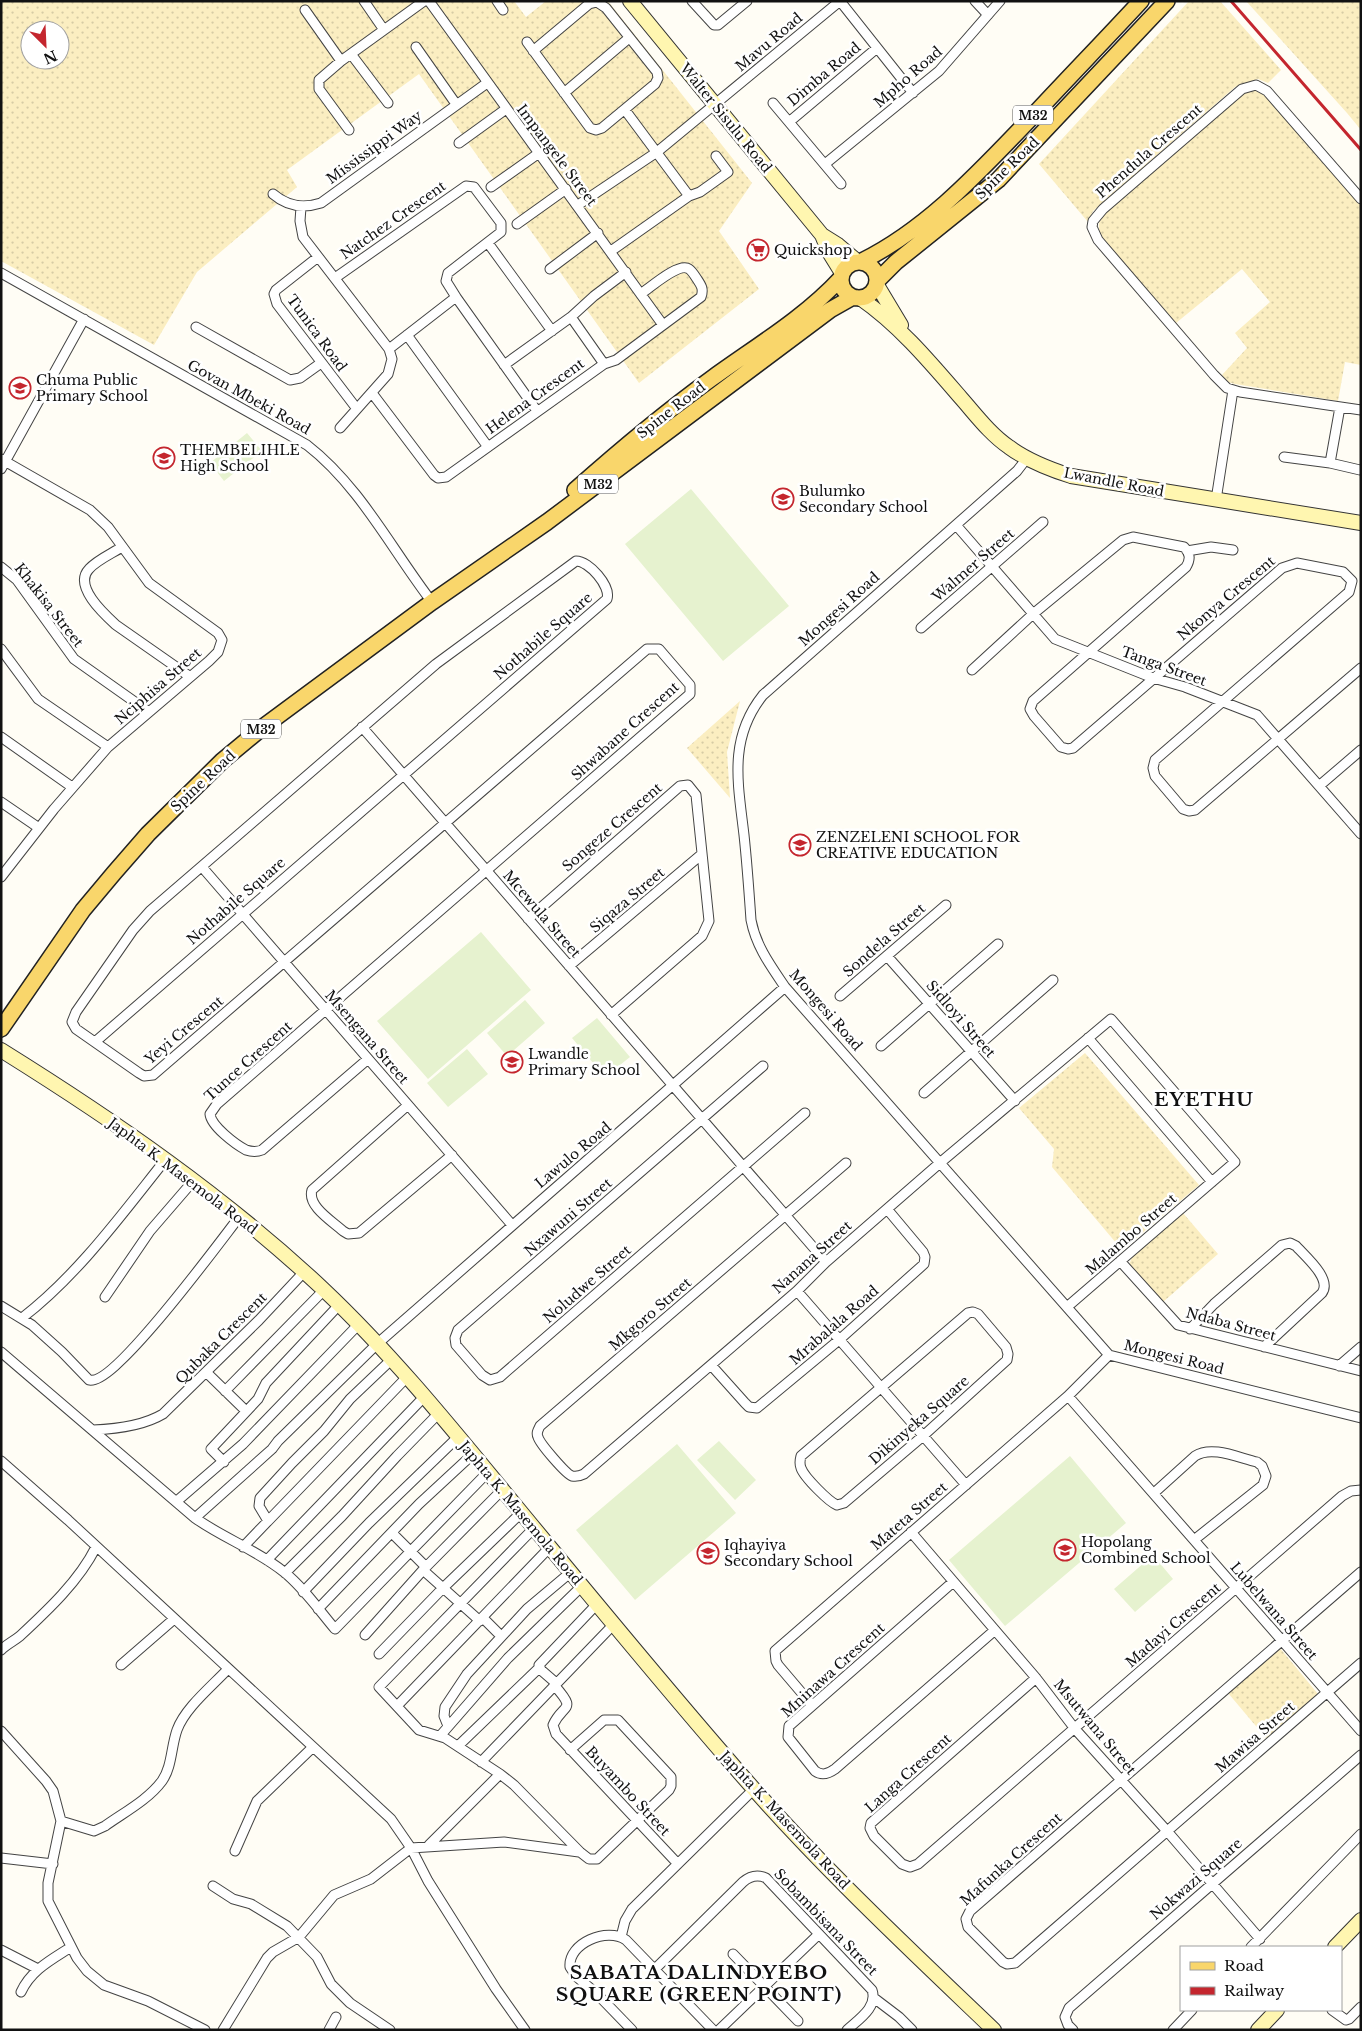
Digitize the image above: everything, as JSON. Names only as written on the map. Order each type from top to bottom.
[{"type":"main road","name":"Walter Sisulu Road","points":[[630,1],[822,235],[841,276]]},
{"type":"main road","name":"Spine Road","points":[[505,550],[634,439],[688,396],[821,299],[841,276],[847,265],[886,249],[904,237],[978,173],[1141,1]]},
{"type":"main road","name":"Spine Road","points":[[1,1029],[83,910],[136,847],[222,761],[264,727],[432,602],[547,522],[830,310],[870,294],[877,283],[896,262],[998,180],[1167,1]]},
{"type":"main road","name":"Walter Sisulu Road","points":[[822,235],[859,261]]},
{"type":"main road","points":[[859,261],[873,268],[877,283]]},
{"type":"main road","points":[[841,276],[843,290],[856,298]]},
{"type":"main road","name":"Lwandle Road","points":[[877,283],[915,346]]},
{"type":"main road","name":"Lwandle Road","points":[[856,298],[881,313],[915,346],[999,440],[1026,458],[1071,476],[1361,523]]},
{"type":"main road","name":"Japhta K. Masemola Road","points":[[1,1050],[78,1099],[166,1159],[240,1216],[324,1290],[407,1377],[754,1790],[792,1832],[872,1913],[994,2030]]},
{"type":"main road","points":[[1336,1946],[1361,1920]]},
{"type":"main road","points":[[1258,2030],[1276,2011]]},
{"type":"street","points":[[364,1],[384,30]]},
{"type":"street","points":[[349,130],[319,89],[318,83],[321,77],[341,60],[424,1]]},
{"type":"street","name":"Impangele Street","points":[[429,1],[486,83],[540,153],[642,293],[663,325]]},
{"type":"street","points":[[497,1],[503,10]]},
{"type":"street","points":[[692,1],[714,26],[718,25],[747,1]]},
{"type":"street","points":[[840,1],[913,93]]},
{"type":"street","name":"Mavu Road","points":[[578,205],[657,152],[840,1]]},
{"type":"street","points":[[975,1],[988,15]]},
{"type":"street","name":"Mpho Road","points":[[825,164],[940,71],[1000,1]]},
{"type":"street","points":[[527,42],[590,128],[596,130],[602,128],[625,110],[655,84],[658,78],[657,72],[606,8],[597,2],[589,4],[533,50]]},
{"type":"street","points":[[305,10],[341,60]]},
{"type":"street","points":[[564,93],[630,38]]},
{"type":"street","points":[[416,47],[456,104]]},
{"type":"street","name":"Dimba Road","points":[[788,122],[877,48]]},
{"type":"street","points":[[351,54],[388,103]]},
{"type":"street","name":"Mississippi Way","points":[[301,207],[321,203],[486,83]]},
{"type":"street","name":"Phendula Crescent","points":[[1361,199],[1267,91],[1256,85],[1242,89],[1096,217],[1092,227],[1098,240],[1227,388],[1361,410]]},
{"type":"street","points":[[773,103],[841,184]]},
{"type":"street","points":[[459,143],[506,109]]},
{"type":"street","points":[[625,110],[688,196]]},
{"type":"street","points":[[491,187],[540,153]]},
{"type":"street","points":[[611,251],[688,196],[700,192],[728,172],[716,156]]},
{"type":"street","name":"Natchez Crescent","points":[[335,278],[466,186],[474,187],[501,224],[501,232],[448,273],[446,281],[537,411]]},
{"type":"street","points":[[517,224],[566,189]]},
{"type":"street","points":[[273,194],[281,201],[301,207],[300,221],[303,237],[389,349],[392,359],[388,374],[340,428]]},
{"type":"street","points":[[550,269],[598,233]]},
{"type":"street","points":[[488,243],[552,330]]},
{"type":"street","name":"Tunica Road","points":[[318,257],[276,290],[274,294],[277,304],[357,409]]},
{"type":"street","points":[[604,364],[616,360],[701,297],[703,291],[690,270],[684,268],[675,270],[642,293]]},
{"type":"street","points":[[504,365],[570,317],[626,272]]},
{"type":"street","name":"Govan Mbeki Road","points":[[1,273],[296,438],[320,455],[346,482],[432,602]]},
{"type":"street","points":[[389,349],[456,297]]},
{"type":"street","name":"Helena Crescent","points":[[372,393],[434,475],[438,478],[446,476],[604,364],[570,317]]},
{"type":"street","points":[[3,463],[84,320]]},
{"type":"street","points":[[196,327],[290,380],[300,378],[321,363]]},
{"type":"street","points":[[406,335],[488,447]]},
{"type":"street","points":[[1216,500],[1233,390]]},
{"type":"street","points":[[1330,463],[1340,407]]},
{"type":"street","points":[[1284,457],[1330,463],[1360,470]]},
{"type":"street","name":"Mongesi Road","points":[[1026,458],[1017,472],[763,695],[752,711],[745,725],[739,748],[737,771],[751,920],[760,949],[785,986],[1109,1355],[1361,1418]]},
{"type":"street","name":"Nciphisa Street","points":[[1,877],[4,867],[108,747],[218,652],[222,643],[222,638],[218,633],[149,584],[108,527],[90,510],[3,463]]},
{"type":"street","name":"Walmer Street","points":[[922,628],[1043,522]]},
{"type":"street","name":"Tanga Street","points":[[956,525],[1052,637],[1154,678],[1185,687],[1257,715],[1361,834]]},
{"type":"street","points":[[972,670],[1033,614],[1123,540],[1133,537],[1180,546],[1187,551],[1190,559],[1186,566],[1035,698],[1030,709],[1061,746],[1068,749],[1077,745],[1154,678]]},
{"type":"street","points":[[122,547],[88,570],[84,582],[89,595],[116,625],[189,676]]},
{"type":"street","points":[[1187,551],[1211,547],[1233,550]]},
{"type":"street","name":"Nothabile Square","points":[[576,560],[588,565],[607,588],[607,599],[95,1042],[76,1029],[72,1022],[76,1012],[141,920],[362,728],[461,644],[576,560]]},
{"type":"street","name":"Nkonya Crescent","points":[[1154,678],[1287,565],[1297,563],[1343,572],[1347,575],[1352,581],[1349,592],[1223,703]]},
{"type":"street","name":"Khakisa Street","points":[[1,567],[17,580],[74,659],[149,712]]},
{"type":"street","points":[[1,649],[38,698],[108,747]]},
{"type":"street","name":"Shwabane Crescent","points":[[285,962],[647,649],[659,649],[690,686],[690,694],[326,1010]]},
{"type":"street","points":[[1223,703],[1155,760],[1153,768],[1155,776],[1183,809],[1195,810],[1361,668]]},
{"type":"street","name":"Mcewula Street","points":[[362,728],[826,1262]]},
{"type":"street","points":[[1,737],[72,787]]},
{"type":"street","points":[[1319,786],[1361,750]]},
{"type":"street","name":"Songeze Crescent","points":[[528,919],[680,786],[688,785],[696,795],[709,921],[707,929],[702,936],[612,1015]]},
{"type":"street","points":[[1,802],[39,828]]},
{"type":"street","name":"Siqaza Street","points":[[569,966],[702,854]]},
{"type":"street","name":"Msengana Street","points":[[202,866],[512,1225]]},
{"type":"street","name":"Sondela Street","points":[[840,996],[946,906]]},
{"type":"street","points":[[881,1046],[998,944]]},
{"type":"street","name":"Sidloyi Street","points":[[887,956],[1015,1100]]},
{"type":"street","name":"Yeyi Crescent","points":[[95,1042],[144,1076],[154,1075],[285,962]]},
{"type":"street","points":[[924,1093],[1053,980]]},
{"type":"street","name":"Lawulo Road","points":[[195,1518],[272,1449],[283,1435],[377,1344],[674,1086],[785,986]]},
{"type":"street","name":"Tunce Crescent","points":[[326,1010],[217,1104],[210,1114],[215,1126],[246,1150],[262,1150],[368,1059]]},
{"type":"street","name":"Nanana Street","points":[[537,1436],[566,1472],[570,1475],[579,1476],[711,1365],[941,1162],[1111,1019]]},
{"type":"street","name":"Malambo Street","points":[[1067,1307],[1235,1162],[1111,1019]]},
{"type":"street","points":[[1088,1038],[1212,1182]]},
{"type":"street","points":[[702,1119],[763,1066]]},
{"type":"street","points":[[408,1105],[312,1190],[313,1203],[342,1231],[348,1234],[359,1233],[452,1155]]},
{"type":"street","points":[[743,1167],[805,1113]]},
{"type":"street","name":"Nxawuni Street","points":[[455,1338],[458,1330],[702,1119]]},
{"type":"street","points":[[22,1318],[59,1286],[114,1224],[166,1159]]},
{"type":"street","points":[[785,1216],[846,1163]]},
{"type":"street","name":"Noludwe Street","points":[[455,1338],[456,1344],[482,1376],[490,1380],[497,1379],[743,1167]]},
{"type":"street","points":[[104,1297],[150,1231],[194,1180]]},
{"type":"street","name":"Mrabalala Road","points":[[711,1365],[744,1403],[749,1407],[757,1408],[839,1340],[924,1264],[925,1257],[923,1252],[887,1209]]},
{"type":"street","points":[[1,1306],[22,1318],[58,1348],[86,1378],[93,1382],[96,1381],[113,1368],[159,1320],[240,1216]]},
{"type":"street","name":"Mkgoro Street","points":[[537,1436],[540,1426],[785,1216]]},
{"type":"street","points":[[1190,1329],[1214,1304],[1268,1257],[1282,1245],[1290,1243],[1296,1246],[1324,1279],[1326,1287],[1322,1293],[1264,1347]]},
{"type":"street","name":"Ndaba Street","points":[[1120,1261],[1173,1321],[1190,1329],[1361,1371]]},
{"type":"street","name":"Qubaka Crescent","points":[[93,1430],[134,1425],[154,1420],[172,1407],[304,1272]]},
{"type":"street","points":[[225,1391],[324,1290]]},
{"type":"street","points":[[796,1291],[966,1485]]},
{"type":"street","points":[[224,1462],[211,1450],[258,1398],[266,1384],[339,1305]]},
{"type":"street","name":"Dikinyeka Square","points":[[968,1313],[978,1314],[1006,1347],[1008,1358],[923,1436],[840,1504],[830,1501],[802,1470],[800,1459],[804,1453],[968,1313]]},
{"type":"street","points":[[177,1501],[224,1462],[358,1325]]},
{"type":"street","points":[[1339,1366],[1361,1347]]},
{"type":"street","points":[[1,1352],[195,1518],[286,1573],[335,1629],[488,1472]]},
{"type":"street","name":"Mateta Street","points":[[812,1705],[778,1665],[775,1651],[1068,1396],[1109,1355]]},
{"type":"street","points":[[268,1521],[260,1506],[260,1498],[324,1432],[350,1399],[391,1360]]},
{"type":"street","points":[[206,1372],[246,1411]]},
{"type":"street","points":[[243,1547],[407,1377]]},
{"type":"street","name":"Lubelwana Street","points":[[1068,1396],[1361,1731]]},
{"type":"street","points":[[267,1560],[424,1397]]},
{"type":"street","points":[[286,1573],[438,1414]]},
{"type":"street","points":[[303,1592],[369,1523],[458,1437]]},
{"type":"street","points":[[1154,1493],[1195,1456],[1202,1452],[1211,1451],[1257,1462],[1262,1466],[1266,1476],[1262,1485],[1194,1540]]},
{"type":"street","points":[[318,1608],[392,1534],[419,1504],[473,1454]]},
{"type":"street","points":[[1,1461],[391,1819],[411,1848],[428,1881],[525,2030]]},
{"type":"street","points":[[365,1635],[424,1569],[502,1490]]},
{"type":"street","name":"Madayi Crescent","points":[[1075,1729],[1342,1496],[1351,1491],[1361,1490]]},
{"type":"street","points":[[379,1654],[443,1588],[522,1513]]},
{"type":"street","points":[[534,1528],[379,1687],[419,1730],[440,1736],[500,1774],[514,1785],[580,1852],[589,1859],[597,1859],[669,1790],[672,1782],[669,1774],[621,1722],[614,1719],[604,1720],[570,1750]]},
{"type":"street","name":"Msutwana Street","points":[[911,1532],[1036,1678],[1075,1729],[1167,1831],[1260,1939]]},
{"type":"street","points":[[392,1534],[460,1604],[501,1636]]},
{"type":"street","points":[[1,1650],[18,1637],[64,1591],[87,1565],[96,1547]]},
{"type":"street","points":[[397,1706],[550,1547]]},
{"type":"street","points":[[448,1726],[444,1716],[445,1707],[467,1674],[501,1636],[543,1595],[571,1572]]},
{"type":"street","points":[[1120,1780],[1361,1572]]},
{"type":"street","name":"Mninawa Crescent","points":[[953,1582],[789,1726],[787,1734],[791,1741],[815,1771],[826,1774],[835,1769],[995,1630]]},
{"type":"street","points":[[440,1736],[508,1658],[582,1586]]},
{"type":"street","points":[[458,1746],[539,1668],[540,1663],[597,1604]]},
{"type":"street","points":[[121,1665],[174,1619]]},
{"type":"street","points":[[482,1762],[614,1624]]},
{"type":"street","name":"Mawisa Street","points":[[1167,1831],[1361,1663]]},
{"type":"street","points":[[539,1668],[555,1684]]},
{"type":"street","points":[[61,1821],[75,1824],[91,1831],[99,1829],[159,1784],[169,1764],[176,1731],[182,1719],[188,1710],[228,1669]]},
{"type":"street","name":"Langa Crescent","points":[[1036,1678],[874,1820],[870,1828],[874,1836],[902,1864],[910,1867],[918,1864],[1075,1729]]},
{"type":"street","name":"Buyambo Street","points":[[555,1684],[565,1697],[567,1705],[553,1725],[558,1737],[678,1864]]},
{"type":"street","points":[[1,1731],[28,1759],[52,1791],[61,1821],[48,1883],[48,1901],[71,1947],[87,1972],[97,1980],[148,2001],[205,2030]]},
{"type":"street","points":[[235,1851],[257,1801],[313,1747]]},
{"type":"street","name":"Nokwazi Square","points":[[1073,2030],[1068,2025],[1065,2017],[1069,2008],[1361,1755]]},
{"type":"street","points":[[429,1845],[500,1774]]},
{"type":"street","name":"Mafunka Crescent","points":[[1120,1780],[970,1911],[966,1919],[971,1932],[1003,1962],[1015,1963],[1167,1831]]},
{"type":"street","points":[[621,1937],[625,1921],[632,1909],[754,1790]]},
{"type":"street","points":[[1252,1946],[1361,1834]]},
{"type":"street","points":[[223,2030],[267,1958],[273,1952],[299,1937],[334,1895],[371,1880],[411,1848],[429,1845],[504,1842],[580,1852]]},
{"type":"street","points":[[1,1858],[53,1864]]},
{"type":"street","name":"Sobambisana Street","points":[[655,1969],[743,1882],[755,1876],[766,1878],[872,1990],[874,1998],[870,2008],[847,2030]]},
{"type":"street","points":[[213,1886],[228,1897],[252,1904],[272,1915],[299,1937],[317,1957],[334,1987],[350,2003],[390,2030]]},
{"type":"street","points":[[719,2030],[819,1934]]},
{"type":"street","points":[[632,2030],[600,1996],[572,1971],[569,1963],[572,1955],[594,1937],[606,1935],[621,1937],[632,1945],[713,2030]]},
{"type":"street","points":[[21,1992],[29,1978],[71,1947]]},
{"type":"street","points":[[1,1950],[38,1970]]},
{"type":"street","points":[[734,1954],[798,2021]]},
{"type":"street","points":[[874,1998],[899,2017],[912,2030]]},
{"type":"street","points":[[1333,2011],[1346,2020],[1361,2007]]},
{"type":"street","points":[[1173,2030],[1191,2011]]},
{"type":"street","points":[[329,2030],[336,2017]]},
{"type":"sand","points":[[1,1],[514,1],[526,17],[546,1],[608,1],[752,183],[719,231],[759,289],[639,383],[419,74],[287,170],[297,187],[197,272],[154,345],[1,261]]},
{"type":"sand","points":[[1189,1],[1220,1],[1281,70],[1268,83],[1258,79],[1235,87],[1093,211],[1088,222],[1039,164]]},
{"type":"sand","points":[[1246,1],[1361,1],[1361,130],[1347,113]]},
{"type":"sand","points":[[1254,90],[1266,96],[1361,206],[1361,365],[1345,362],[1338,401],[1235,384],[1228,382],[1222,375],[1247,348],[1235,333],[1270,302],[1242,269],[1176,323],[1103,239],[1099,231],[1100,220],[1108,210],[1246,91]]},
{"type":"sand","points":[[740,701],[727,752],[730,798],[687,748]]},
{"type":"sand","points":[[1085,1053],[1199,1185],[1122,1250],[1052,1167],[1054,1149],[1019,1108]]},
{"type":"sand","points":[[1183,1213],[1218,1254],[1163,1302],[1129,1266],[1132,1256]]},
{"type":"sand","points":[[1279,1647],[1318,1694],[1266,1738],[1228,1693]]},
{"type":"green space","points":[[247,433],[262,451],[224,481],[210,463]]},
{"type":"green space","points":[[691,489],[789,606],[723,661],[625,544]]},
{"type":"green space","points":[[481,932],[531,990],[428,1079],[377,1021]]},
{"type":"green space","points":[[525,1000],[545,1023],[507,1056],[487,1033]]},
{"type":"green space","points":[[597,1018],[630,1057],[605,1077],[572,1038]]},
{"type":"green space","points":[[467,1049],[488,1074],[448,1107],[427,1083]]},
{"type":"green space","points":[[719,1441],[756,1480],[735,1500],[697,1460]]},
{"type":"green space","points":[[677,1444],[736,1513],[635,1600],[576,1530]]},
{"type":"green space","points":[[1070,1456],[1126,1523],[1005,1626],[949,1560]]},
{"type":"green space","points":[[1153,1555],[1173,1579],[1135,1612],[1114,1589]]},
{"type":"railway","points":[[1231,1],[1361,150]]},
{"type":"place","name":"Quickshop","points":[[758,250]]},
{"type":"place","name":"Chuma Public Primary School","points":[[20,388]]},
{"type":"place","name":"THEMBELIHLE High School","points":[[164,458]]},
{"type":"place","name":"Bulumko Secondary School","points":[[783,499]]},
{"type":"place","name":"ZENZELENI SCHOOL FOR CREATIVE EDUCATION","points":[[800,845]]},
{"type":"place","name":"Lwandle Primary School","points":[[512,1062]]},
{"type":"place","name":"Hopolang Combined School","points":[[1065,1550]]},
{"type":"place","name":"Iqhayiya Secondary School","points":[[708,1553]]},
{"type":"district","name":"EYETHU","points":[[1204,1099]]},
{"type":"district","name":"SABATA DALINDYEBO SQUARE (GREEN POINT)","points":[[699,1983]]}]
